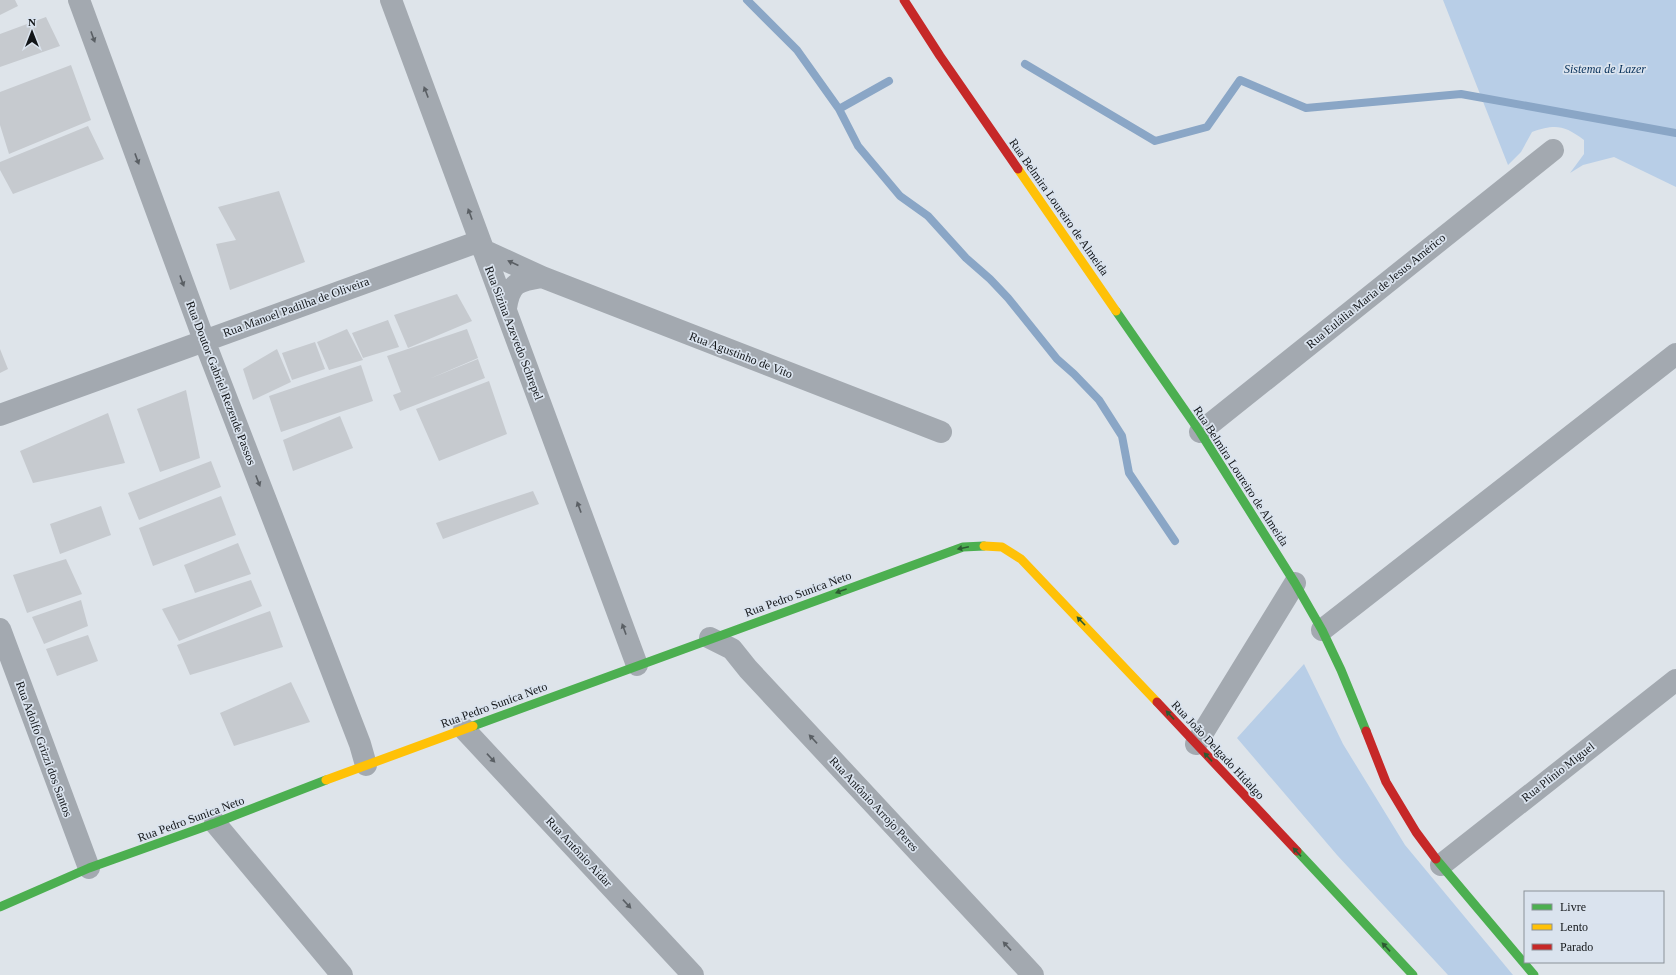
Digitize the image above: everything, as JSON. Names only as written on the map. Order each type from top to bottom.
[{"type":"street","name":"Rua Doutor Gabriel Rezende Passos","points":[[79,0],[204,340],[360,744],[366,765]]},
{"type":"street","name":"Rua Sizina Azevedo Schrepel","points":[[391,0],[637,665]]},
{"type":"street","name":"Rua Belmira Loureiro de Almeida","points":[[904,0],[940,56],[1200,432],[1295,583],[1322,630],[1341,670],[1386,782],[1416,832],[1440,865],[1534,975]]},
{"type":"street","name":"Rua Eulália Maria de Jesus Américo","points":[[1200,432],[1553,150]]},
{"type":"street","name":"Rua Manoel Padilha de Oliveira","points":[[0,415],[204,340],[482,246]]},
{"type":"street","name":"Rua Agustinho de Vito","points":[[482,246],[542,277],[941,432]]},
{"type":"street","points":[[506,308],[509,292],[519,282],[542,277]]},
{"type":"street","points":[[1322,630],[1676,354]]},
{"type":"street","name":"Rua Pedro Sunica Neto","points":[[0,907],[88,868],[215,823],[366,765],[710,638],[963,547],[1002,547]]},
{"type":"street","name":"Rua João Delgado Hidalgo","points":[[1002,547],[1021,559],[1109,650],[1412,975]]},
{"type":"street","points":[[1196,744],[1295,583]]},
{"type":"street","name":"Rua Adolfo Grizzi dos Santos","points":[[0,629],[88,868]]},
{"type":"street","name":"Rua Antônio Arrojo Peres","points":[[710,638],[732,649],[748,669],[1033,975]]},
{"type":"street","name":"Rua Plínio Miguel","points":[[1440,865],[1676,680]]},
{"type":"street","name":"Rua Antônio Aidar","points":[[464,729],[693,975]]},
{"type":"street","points":[[215,823],[342,975]]},
{"type":"green space","name":"Sistema de Lazer","points":[[1443,0],[1676,0],[1676,187],[1614,157],[1583,165],[1570,173],[1584,154],[1584,140],[1571,131],[1559,127],[1547,128],[1532,132],[1521,152],[1508,165]]},
{"type":"green space","points":[[1304,664],[1343,744],[1405,845],[1513,975],[1448,975],[1337,855],[1237,738]]},
{"type":"building","points":[[0,0],[15,0],[18,6],[0,15]]},
{"type":"building","points":[[46,17],[60,46],[0,67],[0,34]]},
{"type":"building","points":[[71,65],[91,120],[9,154],[0,125],[0,92]]},
{"type":"building","points":[[88,126],[104,159],[13,194],[0,170],[0,162]]},
{"type":"building","points":[[279,191],[305,262],[230,290],[216,244],[236,240],[218,207]]},
{"type":"building","points":[[457,294],[472,321],[408,348],[394,315]]},
{"type":"building","points":[[388,320],[399,347],[363,358],[352,333]]},
{"type":"building","points":[[347,329],[363,360],[329,370],[317,342]]},
{"type":"building","points":[[467,329],[478,358],[429,379],[478,359],[485,378],[400,411],[393,395],[401,392],[387,356]]},
{"type":"building","points":[[315,342],[325,369],[292,380],[282,353]]},
{"type":"building","points":[[0,349],[8,369],[0,373]]},
{"type":"building","points":[[277,349],[291,382],[253,400],[243,369]]},
{"type":"building","points":[[361,365],[373,401],[281,432],[269,396]]},
{"type":"building","points":[[489,381],[507,434],[439,461],[416,409]]},
{"type":"building","points":[[186,390],[200,458],[160,472],[137,409]]},
{"type":"building","points":[[108,413],[125,463],[33,483],[20,451]]},
{"type":"building","points":[[340,416],[353,448],[293,471],[283,440]]},
{"type":"building","points":[[211,461],[221,487],[139,520],[128,493]]},
{"type":"building","points":[[533,491],[539,504],[443,539],[436,523]]},
{"type":"building","points":[[221,496],[236,535],[153,566],[139,528]]},
{"type":"building","points":[[101,506],[111,535],[60,554],[50,524]]},
{"type":"building","points":[[238,543],[251,574],[195,593],[184,565]]},
{"type":"building","points":[[66,559],[82,594],[27,613],[13,575]]},
{"type":"building","points":[[251,580],[262,606],[179,641],[162,609]]},
{"type":"building","points":[[81,600],[88,626],[44,644],[32,617]]},
{"type":"building","points":[[270,611],[283,647],[190,675],[177,645]]},
{"type":"building","points":[[88,635],[98,661],[57,676],[46,649]]},
{"type":"building","points":[[291,682],[310,722],[234,746],[220,713]]},
{"type":"waterway","points":[[747,0],[797,50],[839,109],[858,146],[900,196],[928,216],[966,258],[990,279],[1008,298],[1057,359],[1099,400],[1122,436],[1129,473],[1175,541]]},
{"type":"waterway","points":[[1025,64],[1155,141],[1207,127],[1240,80],[1306,108],[1461,94],[1676,133]]},
{"type":"waterway","points":[[839,109],[889,81]]},
{"type":"traffic: fast","points":[[1116,311],[1200,432],[1295,583],[1322,630],[1341,670],[1366,731]]},
{"type":"traffic: fast","points":[[473,726],[963,547],[984,546]]},
{"type":"traffic: fast","points":[[0,907],[89,868],[215,823],[326,780]]},
{"type":"traffic: fast","points":[[1297,851],[1413,975]]},
{"type":"traffic: fast","points":[[1436,859],[1534,975]]},
{"type":"traffic: slow","points":[[1018,169],[1116,311]]},
{"type":"traffic: slow","points":[[984,546],[1002,547],[1021,559],[1157,702]]},
{"type":"traffic: slow","points":[[326,780],[473,726]]},
{"type":"traffic: jam","points":[[904,0],[940,56],[1018,169]]},
{"type":"traffic: jam","points":[[1157,702],[1297,851]]},
{"type":"traffic: jam","points":[[1366,731],[1386,782],[1416,832],[1436,859]]}]
